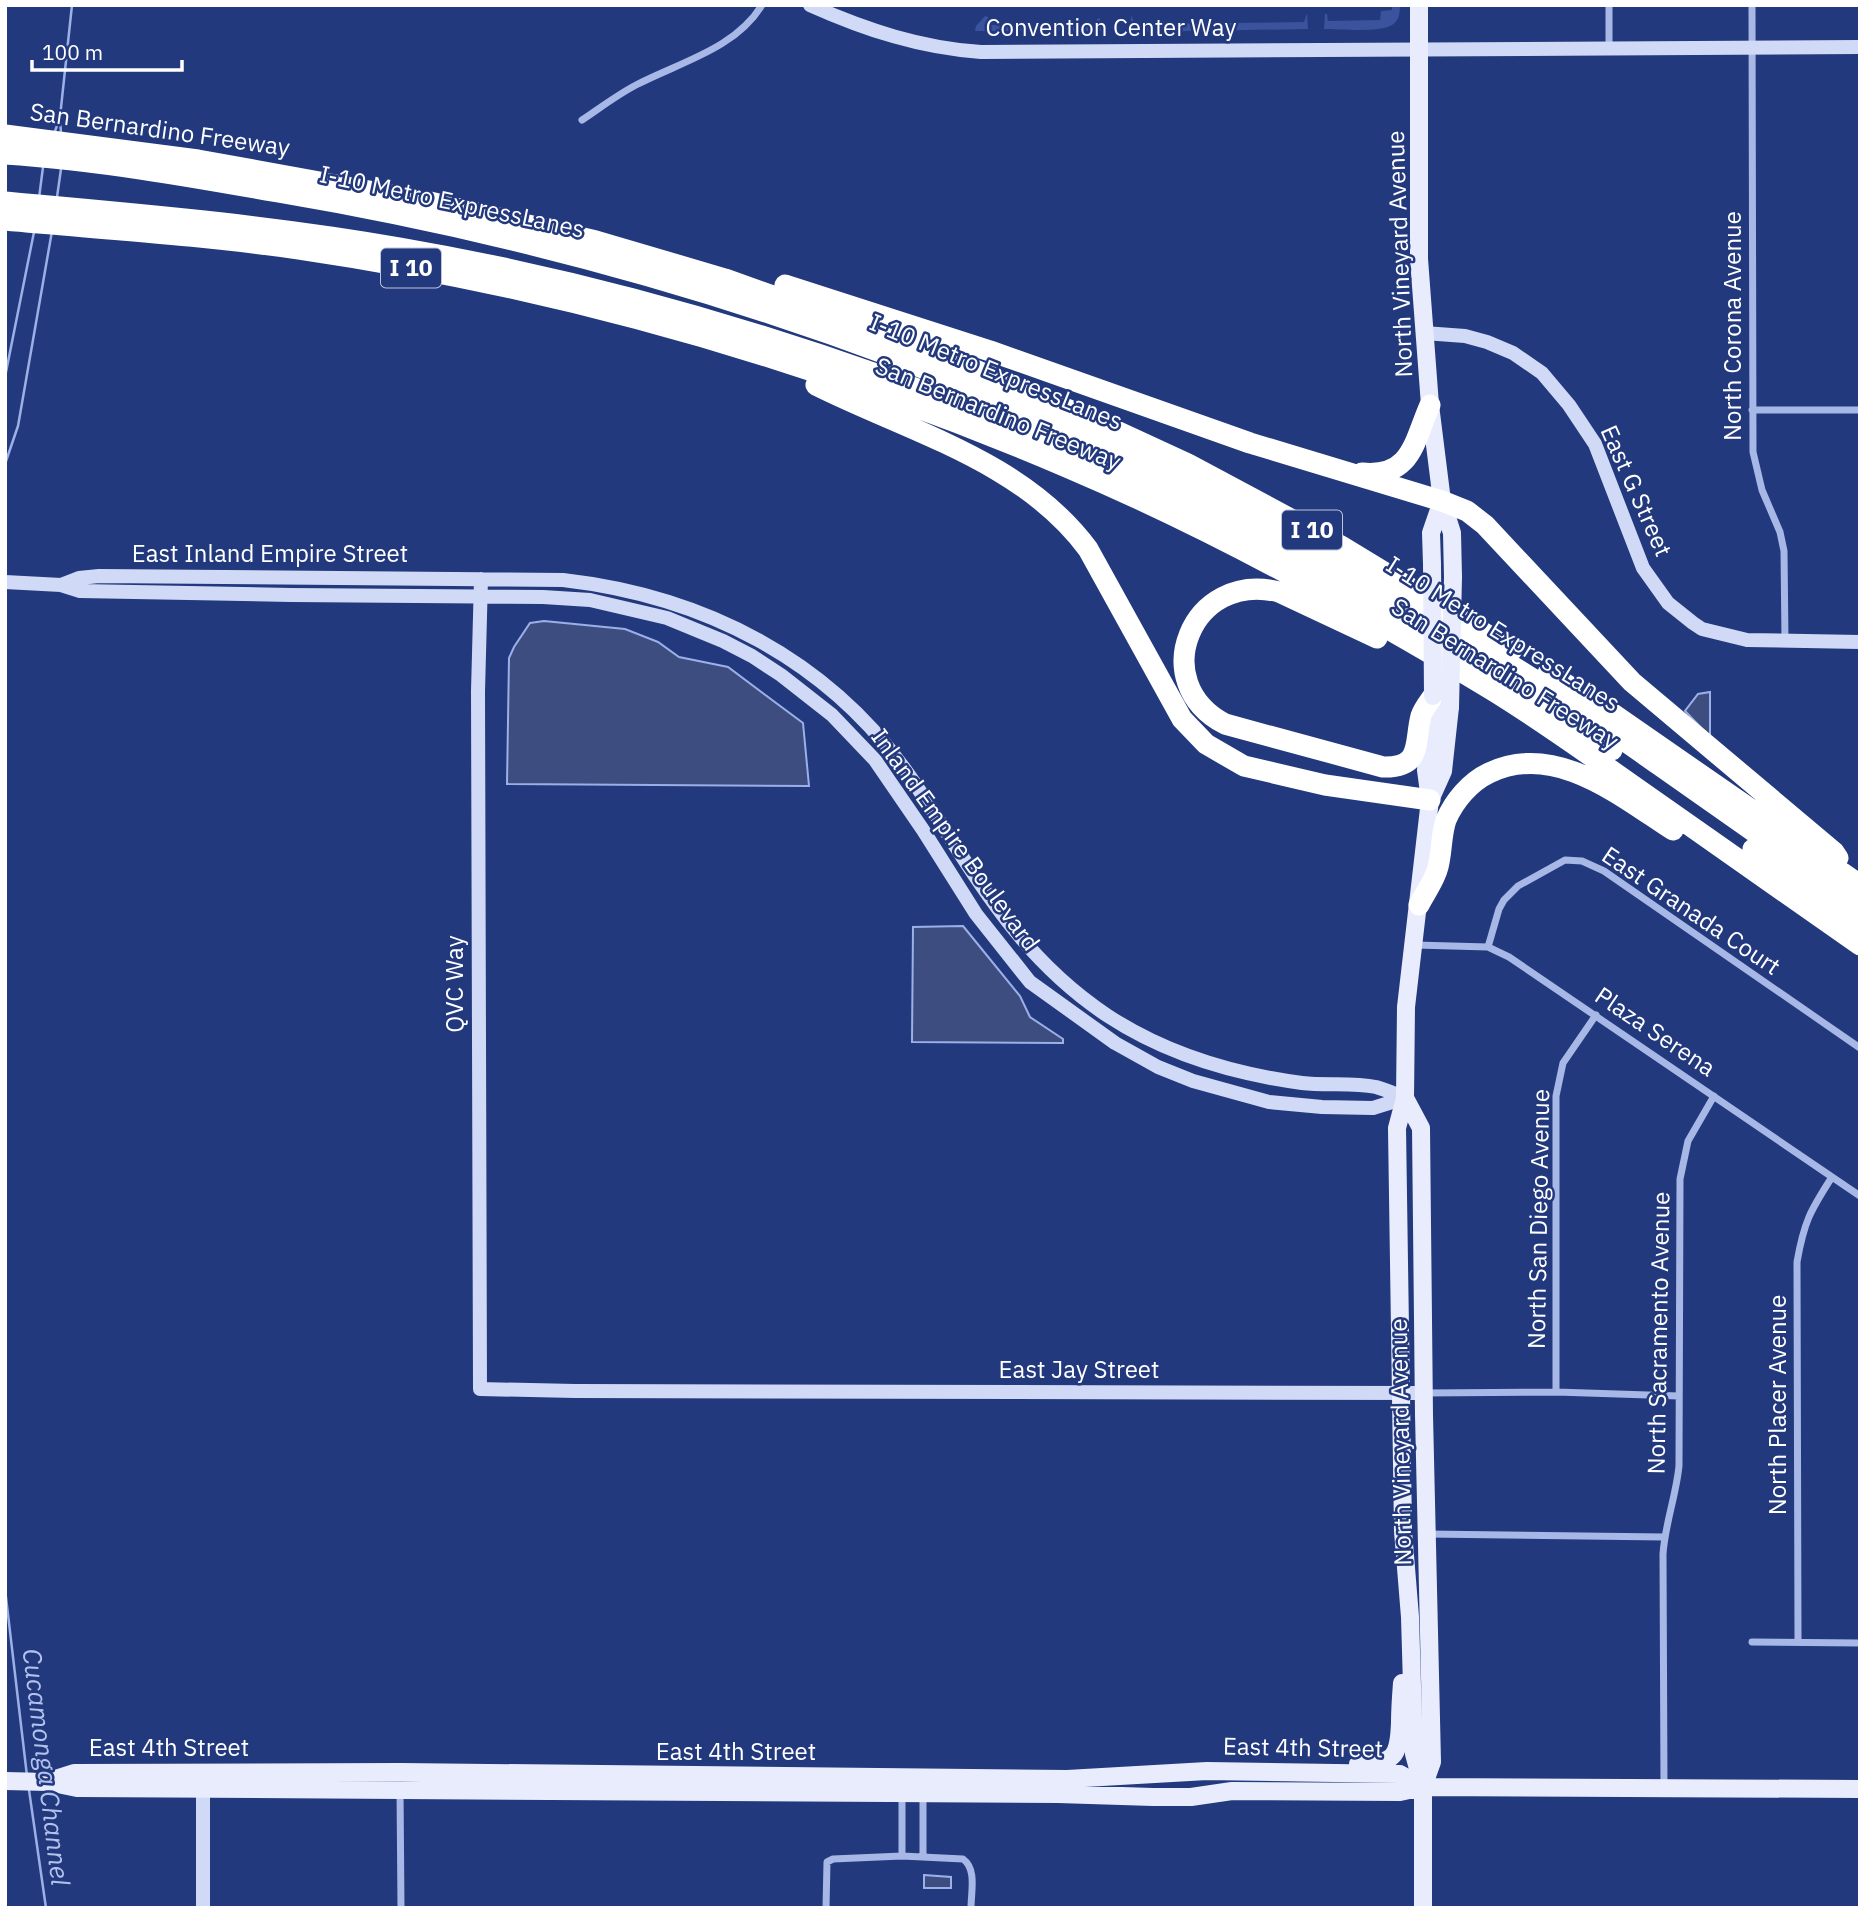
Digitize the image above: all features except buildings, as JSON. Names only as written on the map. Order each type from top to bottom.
[{"type":"highway","points":[[5,124],[34,140]]},
{"type":"highway","name":"San Bernardino Freeway","points":[[5,135],[204,161],[302,177],[479,213],[607,244],[726,279],[928,351],[1188,464],[1276,510],[1463,619],[1601,706],[1854,881]]},
{"type":"highway","points":[[5,154],[34,140]]},
{"type":"highway","name":"I-10 Metro ExpressLanes","points":[[77,146],[192,177],[339,202],[554,250],[781,316],[946,376],[1031,412],[1113,448],[1270,527],[1501,659],[1596,721],[1860,906]]},
{"type":"highway","name":"San Bernardino Freeway","points":[[13,214],[68,216],[287,247],[421,270],[572,302],[811,369],[1071,468],[1281,570],[1466,675],[1559,734],[1860,945]]},
{"type":"highway","name":"I-10 Metro ExpressLanes","points":[[68,216],[312,234],[401,248],[551,280],[746,331],[840,361],[1030,432],[1154,488],[1277,550],[1474,661],[1580,728],[1860,924]]},
{"type":"highway","points":[[726,279],[783,284],[990,351],[1250,443],[1467,511],[1485,525],[1632,682],[1835,852],[1854,881]]},
{"type":"highway","points":[[749,351],[828,391],[973,457],[1042,500],[1072,528],[1088,549],[1182,719],[1196,736],[1221,755],[1244,766],[1292,778],[1430,800]]},
{"type":"highway","points":[[1336,471],[1379,474],[1401,465],[1408,458],[1430,405]]},
{"type":"highway","points":[[1441,701],[1422,714],[1419,741],[1411,759],[1395,767],[1371,765],[1234,728],[1218,721],[1199,705],[1190,689],[1184,651],[1196,620],[1213,603],[1236,592],[1264,589],[1279,592],[1341,623],[1466,675]]},
{"type":"highway","points":[[1419,905],[1437,870],[1446,821],[1458,801],[1485,775],[1504,767],[1534,762],[1560,766],[1595,782],[1754,885],[1807,909]]},
{"type":"main road","name":"North Vineyard Avenue","points":[[1419,5],[1419,260],[1430,405],[1442,501],[1452,533],[1453,577],[1441,701]]},
{"type":"main road","name":"North Vineyard Avenue","points":[[1423,1908],[1423,1787],[1414,1754],[1403,1531],[1397,1128],[1405,1098],[1406,1007],[1430,800],[1443,771],[1431,533],[1442,501]]},
{"type":"main road","name":"North Vineyard Avenue","points":[[1405,1098],[1421,1128],[1432,1762],[1423,1787]]},
{"type":"main road","points":[[1403,1531],[1414,1551],[1419,1614],[1422,1623],[1430,1630]]},
{"type":"main road","points":[[1222,1771],[1244,1764],[1374,1764],[1391,1757],[1399,1748],[1403,1673],[1411,1657]]},
{"type":"main road","name":"East 4th Street","points":[[204,1781],[401,1772],[1066,1779],[1222,1771],[1400,1774],[1423,1787]]},
{"type":"main road","name":"East 4th Street","points":[[8,1781],[48,1782],[74,1773],[400,1792],[1058,1794],[1166,1797],[1191,1797],[1231,1791],[1400,1792],[1423,1787],[1860,1789]]},
{"type":"street","points":[[582,120],[637,85],[730,39],[755,16],[762,5]]},
{"type":"street","name":"Convention Center Way","points":[[810,5],[899,39],[968,51],[1018,53],[1419,48],[1860,47]]},
{"type":"street","points":[[1609,5],[1609,47]]},
{"type":"street","name":"North Corona Avenue","points":[[1752,5],[1753,452],[1756,471],[1780,533],[1784,551],[1786,641]]},
{"type":"street","name":"East G Street","points":[[1424,333],[1465,335],[1487,342],[1513,353],[1542,373],[1569,405],[1595,444],[1643,568],[1668,603],[1702,629],[1747,639],[1860,642]]},
{"type":"street","points":[[1752,410],[1860,410]]},
{"type":"street","name":"East Inland Empire Street","points":[[61,585],[79,578],[99,576],[481,579]]},
{"type":"street","name":"QVC Way","points":[[480,1389],[478,789],[481,579]]},
{"type":"street","name":"Inland Empire Boulevard","points":[[481,579],[563,580],[608,585],[690,607],[748,633],[807,670],[851,708],[910,776],[992,903],[1030,950],[1108,1016],[1147,1038],[1191,1057],[1235,1071],[1314,1084],[1374,1087],[1405,1098]]},
{"type":"street","name":"East Inland Empire Street","points":[[5,582],[61,585],[80,591],[481,597]]},
{"type":"street","name":"Inland Empire Boulevard","points":[[481,597],[590,600],[667,618],[723,641],[781,675],[832,715],[875,760],[918,821],[975,914],[1030,982],[1115,1043],[1158,1067],[1210,1087],[1269,1102],[1373,1108],[1405,1098]]},
{"type":"street","name":"East Granada Court","points":[[1488,947],[1499,909],[1511,892],[1565,860],[1581,861],[1604,871],[1860,1048]]},
{"type":"street","name":"Plaza Serena","points":[[1413,944],[1488,947],[1509,957],[1860,1196]]},
{"type":"street","name":"North San Diego Avenue","points":[[1556,1392],[1556,1096],[1563,1063],[1596,1015]]},
{"type":"street","name":"North Sacramento Avenue","points":[[1664,1787],[1664,1536],[1679,1466],[1680,1180],[1688,1141],[1714,1096]]},
{"type":"street","name":"North Placer Avenue","points":[[1798,1642],[1797,1262],[1809,1212],[1832,1177]]},
{"type":"street","name":"East Jay Street","points":[[480,1389],[602,1392],[1556,1392],[1679,1396]]},
{"type":"street","points":[[1427,1534],[1664,1536]]},
{"type":"street","points":[[1752,1642],[1860,1643]]},
{"type":"street","points":[[401,1772],[401,1908]]},
{"type":"street","points":[[203,1908],[204,1781]]},
{"type":"street","points":[[902,1794],[902,1856]]},
{"type":"street","points":[[923,1794],[923,1856]]},
{"type":"street","points":[[826,1908],[827,1862],[833,1859],[902,1856],[967,1861],[972,1873],[971,1908]]},
{"type":"shaded area","points":[[1392,5],[1400,5],[1399,16],[1394,23],[1386,27],[1369,30],[1324,29],[1325,14],[1328,21],[1380,20],[1381,11],[1392,10]]},
{"type":"shaded area","points":[[1307,13],[1308,29],[1131,32],[1131,15],[1135,24],[1304,22]]},
{"type":"shaded area","points":[[985,16],[988,17],[988,25],[1096,25],[1097,19],[1100,18],[1101,31],[975,31]]},
{"type":"shaded area","points":[[544,621],[625,629],[658,642],[679,657],[728,667],[803,723],[809,786],[507,784],[509,658],[530,623]]},
{"type":"shaded area","points":[[1710,692],[1710,737],[1685,711],[1698,694]]},
{"type":"shaded area","points":[[963,926],[1020,996],[1030,1017],[1063,1039],[1063,1043],[912,1042],[913,927]]},
{"type":"shaded area","points":[[924,1875],[951,1877],[951,1888],[924,1888]]},
{"type":"waterway","name":"Cucamonga Channel","points":[[61,134],[60,117],[72,5]]},
{"type":"waterway","name":"Cucamonga Channel","points":[[54,134],[59,120]]},
{"type":"waterway","points":[[39,198],[43,167]]},
{"type":"waterway","name":"Cucamonga Channel","points":[[57,197],[61,169]]},
{"type":"waterway","name":"Cucamonga Channel","points":[[5,464],[18,426],[52,231]]},
{"type":"waterway","points":[[5,377],[34,232]]},
{"type":"waterway","name":"Cucamonga Channel","points":[[5,1589],[27,1776]]},
{"type":"waterway","name":"Cucamonga Channel","points":[[29,1790],[46,1908]]}]
